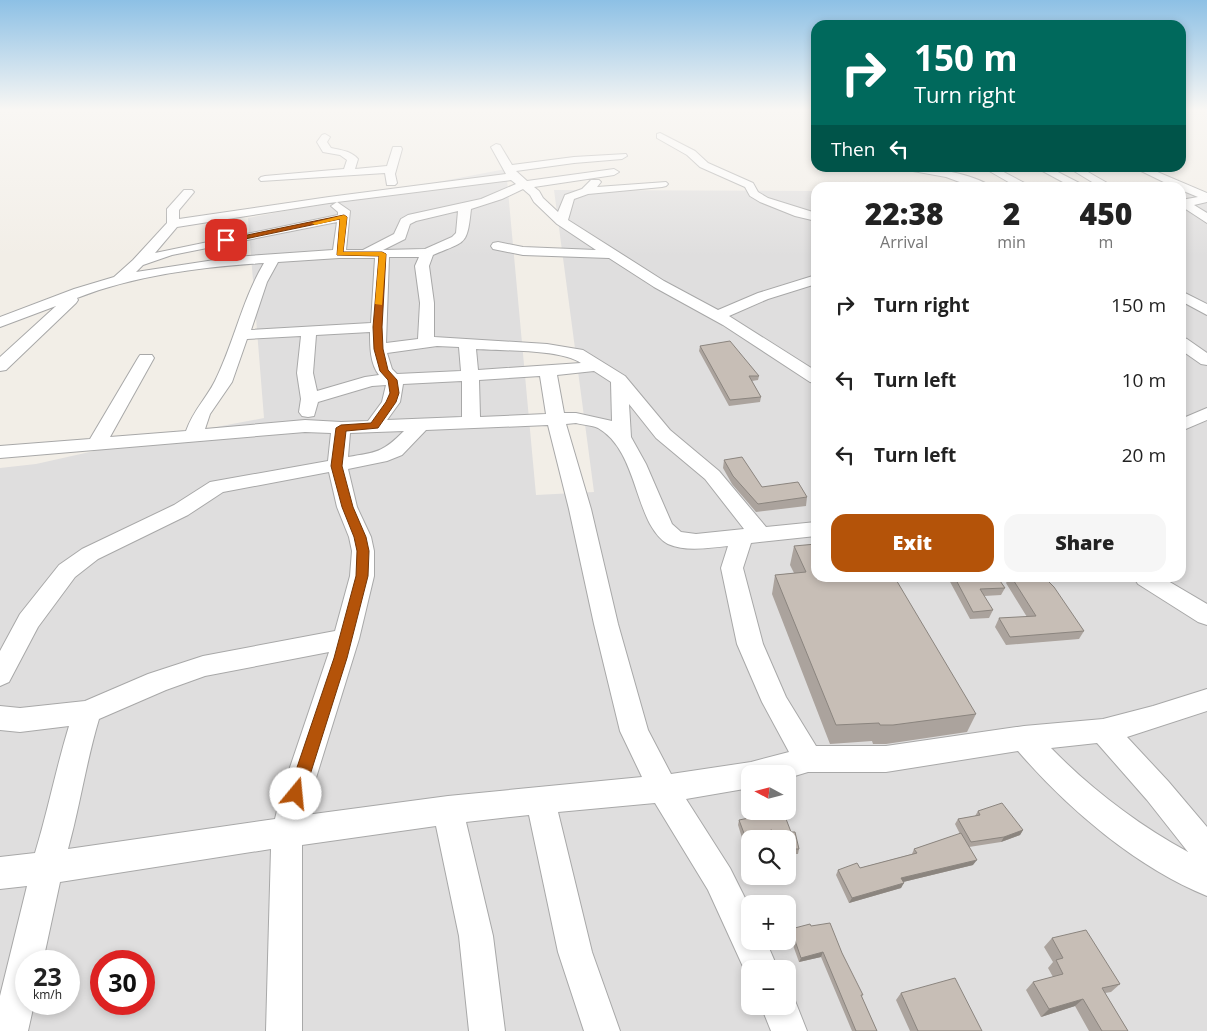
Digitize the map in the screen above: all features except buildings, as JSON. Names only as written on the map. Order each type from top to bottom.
[{"type":"street","points":[[354,159],[349,175],[354,197]]},
{"type":"street","points":[[394,159],[391,169],[391,184],[394,192]]},
{"type":"street","points":[[504,159],[515,177],[535,193],[538,200],[561,222],[659,284],[717,316],[811,375]]},
{"type":"street","points":[[366,253],[400,236],[407,220],[498,197],[515,177],[589,159]]},
{"type":"street","points":[[596,159],[637,187]]},
{"type":"street","points":[[698,159],[704,165],[744,181],[749,185],[754,194],[764,200],[811,216]]},
{"type":"street","points":[[265,179],[349,175],[391,169]]},
{"type":"street","points":[[119,280],[138,263],[173,224],[329,200],[515,177],[614,172]]},
{"type":"street","points":[[936,172],[971,182]]},
{"type":"street","points":[[997,172],[1017,182]]},
{"type":"street","points":[[1050,172],[1071,182]]},
{"type":"street","points":[[1081,172],[1100,182]]},
{"type":"street","points":[[1149,172],[1171,182]]},
{"type":"street","points":[[586,191],[601,174]]},
{"type":"street","points":[[561,222],[569,197],[586,191],[662,184]]},
{"type":"street","points":[[1186,189],[1207,198]]},
{"type":"street","points":[[173,224],[173,209],[188,192]]},
{"type":"street","points":[[1186,202],[1207,198]]},
{"type":"street","points":[[329,200],[344,211],[339,254]]},
{"type":"street","points":[[0,322],[79,292],[119,280],[195,266],[234,261],[339,254],[427,253],[458,240],[462,234],[465,205]]},
{"type":"street","points":[[1186,206],[1207,219]]},
{"type":"street","points":[[138,263],[169,252],[344,217]]},
{"type":"street","points":[[498,246],[523,251],[610,254]]},
{"type":"street","points":[[426,342],[427,303],[422,266],[427,253]]},
{"type":"street","points":[[374,426],[391,402],[395,387],[393,380],[384,371],[378,349],[382,254]]},
{"type":"street","points":[[193,436],[201,414],[223,382],[242,335],[260,282],[273,259]]},
{"type":"street","points":[[717,316],[763,296],[811,281]]},
{"type":"street","points":[[0,366],[79,292]]},
{"type":"street","points":[[1186,298],[1207,310]]},
{"type":"street","points":[[242,335],[378,327]]},
{"type":"street","points":[[305,426],[310,399],[304,373],[309,331]]},
{"type":"street","points":[[378,349],[426,342],[570,351],[580,355],[619,380],[663,434],[712,475],[751,536]]},
{"type":"street","points":[[467,344],[471,424]]},
{"type":"street","points":[[1186,346],[1205,356]]},
{"type":"street","points":[[96,445],[146,358]]},
{"type":"street","points":[[310,399],[371,381],[548,371],[595,366]]},
{"type":"street","points":[[548,371],[556,421],[580,509],[606,624],[634,732],[663,789],[674,803],[719,880],[757,960]]},
{"type":"street","points":[[619,380],[622,437]]},
{"type":"street","points":[[1186,424],[1207,413]]},
{"type":"street","points":[[0,452],[305,426],[341,428],[419,426],[556,421],[576,418],[593,420],[613,429],[622,437],[636,464],[655,513],[664,529],[674,538],[696,542],[811,530]]},
{"type":"street","points":[[0,675],[9,641],[29,621],[67,571],[90,554],[181,510],[217,487],[380,457],[395,451],[419,426]]},
{"type":"street","points":[[284,1031],[287,833],[296,794],[346,639],[362,576],[363,551],[360,537],[347,507],[337,466],[341,428]]},
{"type":"street","points":[[732,568],[751,536]]},
{"type":"street","points":[[696,542],[732,568],[750,644],[775,702],[808,759]]},
{"type":"street","points":[[1152,582],[1207,616]]},
{"type":"street","points":[[0,718],[20,720],[88,712],[157,682],[203,666],[346,639]]},
{"type":"street","points":[[786,765],[808,759],[886,759],[1024,738],[1103,731],[1153,718],[1207,700]]},
{"type":"street","points":[[10,1031],[47,868],[64,808],[74,755],[88,712]]},
{"type":"street","points":[[1103,731],[1154,785],[1190,828],[1207,853]]},
{"type":"street","points":[[1024,738],[1044,762],[1080,796],[1129,834],[1207,880]]},
{"type":"street","points":[[0,873],[47,868],[160,850],[448,810],[663,789],[741,776]]},
{"type":"street","points":[[541,802],[575,952],[602,1031]]},
{"type":"street","points":[[448,810],[476,936],[487,1031]]},
{"type":"street","points":[[782,1015],[788,1031]]},
{"type":"shaded area","points":[[506,169],[536,495],[594,492],[554,190],[811,191],[811,582],[1186,582],[1186,192],[1207,192],[1207,1031],[0,1031],[0,468],[36,464],[121,445],[264,418],[248,218]]},
{"type":"slow traffic","points":[[315,223],[344,217],[339,254],[382,254],[379,304]]},
{"type":"route","points":[[226,240],[275,232],[344,217],[339,254],[382,254],[378,349],[384,371],[393,380],[395,387],[391,402],[374,426],[341,428],[337,466],[347,507],[360,537],[363,551],[362,576],[340,658],[296,794]]}]
